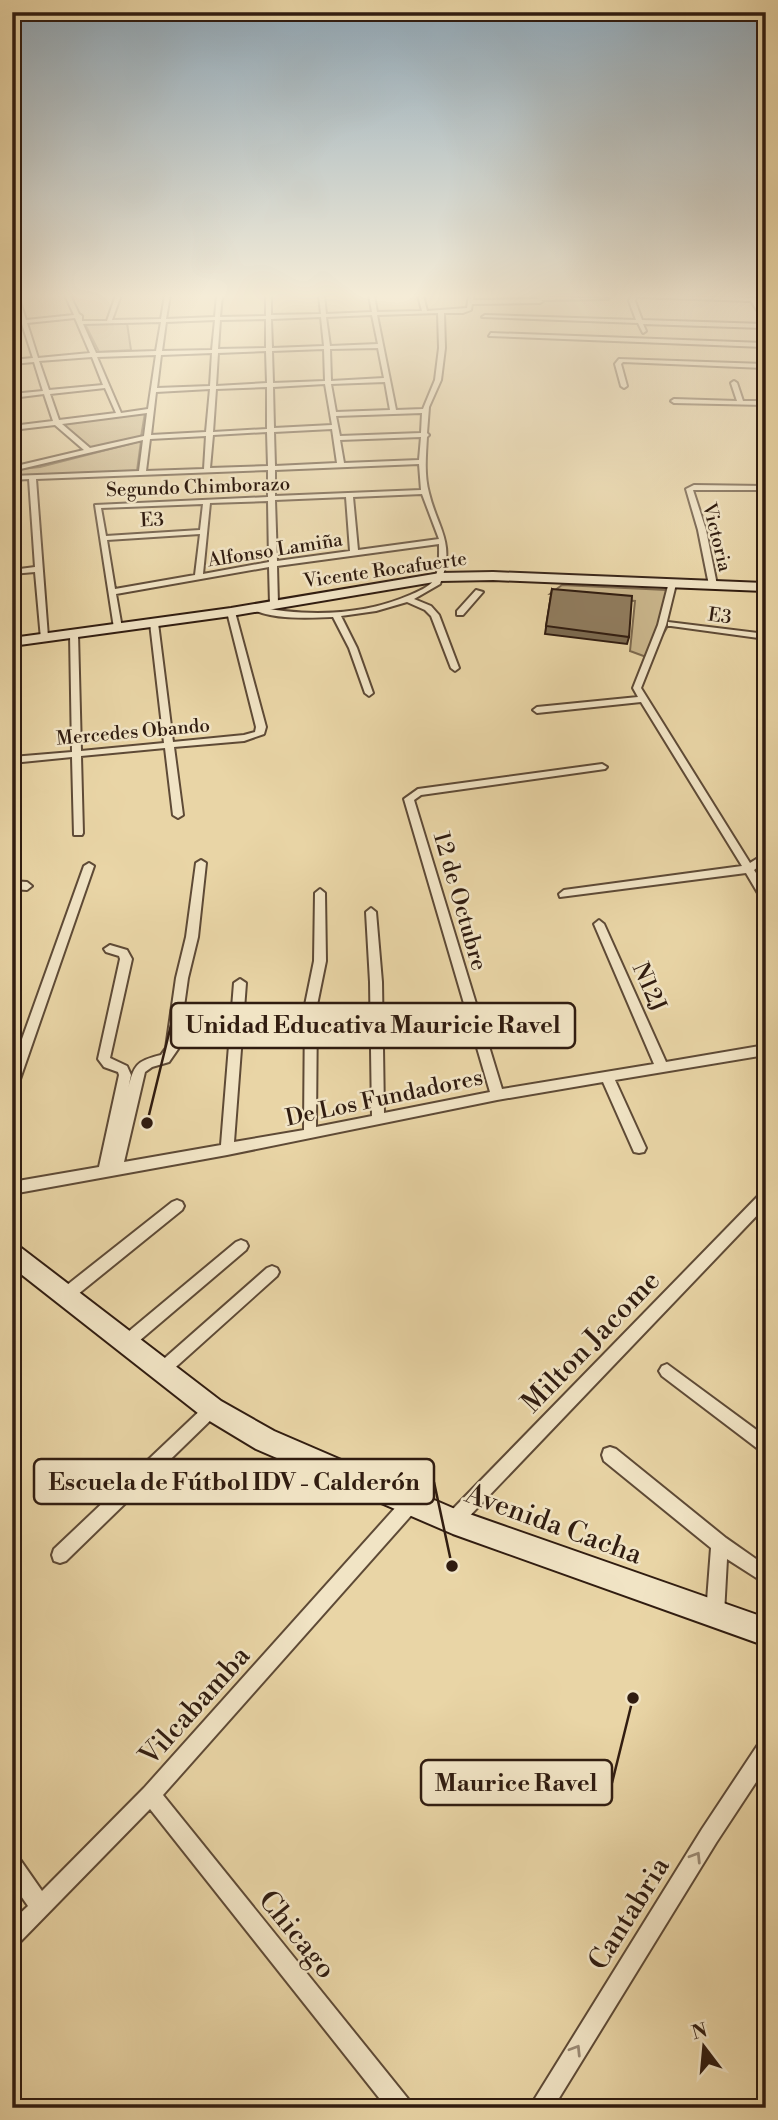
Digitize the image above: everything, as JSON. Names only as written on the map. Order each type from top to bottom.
[{"type":"street","points":[[12,396],[30,394]]},
{"type":"street","points":[[48,394],[56,422],[89,451]]},
{"type":"street","points":[[110,394],[119,414]]},
{"type":"street","points":[[142,473],[153,394]]},
{"type":"street","points":[[207,470],[214,394]]},
{"type":"street","points":[[269,394],[274,604]]},
{"type":"street","points":[[330,394],[341,465]]},
{"type":"street","points":[[390,394],[393,411]]},
{"type":"street","points":[[254,608],[292,616],[336,614],[409,600],[434,585],[440,577],[443,541],[425,492],[422,462],[427,411],[433,394]]},
{"type":"street","points":[[738,394],[741,403]]},
{"type":"street","points":[[674,401],[766,403]]},
{"type":"street","points":[[12,428],[149,411]]},
{"type":"street","points":[[334,414],[427,411]]},
{"type":"street","points":[[12,469],[146,437],[335,427]]},
{"type":"street","points":[[337,438],[426,435]]},
{"type":"street","points":[[12,478],[422,462]]},
{"type":"street","points":[[32,477],[44,637]]},
{"type":"street","name":"Victoria","points":[[713,585],[702,530],[690,489],[766,488]]},
{"type":"street","name":"Segundo Chimborazo","points":[[118,628],[97,506],[425,492]]},
{"type":"street","points":[[349,495],[354,553]]},
{"type":"street","points":[[199,576],[206,501]]},
{"type":"street","name":"E3","points":[[103,538],[203,532]]},
{"type":"street","name":"Alfonso Lamiña","points":[[112,592],[273,564],[443,541]]},
{"type":"street","points":[[12,572],[38,569]]},
{"type":"street","name":"Vicente Rocafuerte","points":[[12,642],[231,612],[440,577],[493,576],[766,587]]},
{"type":"street","points":[[672,584],[662,625],[637,688],[766,897]]},
{"type":"street","points":[[460,613],[479,592]]},
{"type":"street","points":[[409,600],[428,608],[435,615],[456,668]]},
{"type":"street","name":"Mercedes Obando","points":[[12,760],[169,746],[256,735],[261,732],[231,612]]},
{"type":"street","points":[[336,614],[353,648],[369,693]]},
{"type":"street","points":[[154,623],[178,815]]},
{"type":"street","name":"E3","points":[[671,624],[766,637]]},
{"type":"street","points":[[74,634],[78,834]]},
{"type":"street","points":[[537,710],[644,699]]},
{"type":"street","name":"12 de Octubre","points":[[496,1095],[409,799],[418,792],[602,767]]},
{"type":"street","points":[[564,894],[748,869],[766,856]]},
{"type":"street","points":[[111,1171],[139,1070],[148,1063],[166,1059],[172,1049],[182,978],[192,937],[201,863]]},
{"type":"street","points":[[12,1085],[89,866]]},
{"type":"street","points":[[12,885],[27,886]]},
{"type":"street","points":[[310,1134],[311,1006],[320,961],[320,893]]},
{"type":"street","points":[[371,912],[376,982],[378,1120]]},
{"type":"street","name":"N12J","points":[[599,925],[662,1067]]},
{"type":"street","points":[[110,949],[123,953],[126,959],[104,1059],[108,1064],[122,1069],[125,1075],[111,1171]]},
{"type":"street","points":[[227,1150],[240,983]]},
{"type":"street","name":"De Los Fundadores","points":[[12,1188],[227,1150],[496,1095],[766,1050]]},
{"type":"street","points":[[607,1076],[639,1149]]},
{"type":"street","name":"Milton Jacome","points":[[453,1521],[766,1197]]},
{"type":"street","points":[[67,1294],[177,1206]]},
{"type":"street","points":[[127,1342],[241,1246]]},
{"type":"street","name":"Avenida Cacha","points":[[12,1254],[212,1409],[265,1440],[453,1521],[766,1632]]},
{"type":"street","points":[[163,1369],[272,1272]]},
{"type":"street","points":[[667,1371],[766,1447]]},
{"type":"street","points":[[60,1555],[212,1409]]},
{"type":"street","points":[[610,1455],[720,1544],[766,1576]]},
{"type":"street","name":"Vilcabamba","points":[[12,1936],[151,1795],[410,1504]]},
{"type":"street","points":[[715,1614],[720,1544]]},
{"type":"street","name":"Cantabria","points":[[540,2108],[709,1836],[766,1750]]},
{"type":"street","name":"Chicago","points":[[151,1795],[401,2108]]},
{"type":"street","points":[[12,1865],[40,1906]]},
{"type":"shaded area","points":[[145,413],[141,437],[90,449],[60,423]]},
{"type":"shaded area","points":[[141,441],[137,471],[12,476],[12,470],[40,467]]},
{"type":"shaded area","points":[[562,585],[667,590],[668,626],[649,658],[630,651],[635,601],[550,594]]},
{"type":"building","points":[[552,589],[632,596],[629,637],[546,626]]},
{"type":"place","name":"Unidad Educativa Mauricie Ravel","points":[[147,1123]]},
{"type":"place","name":"Escuela de Fútbol IDV - Calderón","points":[[452,1566]]},
{"type":"place","name":"Maurice Ravel","points":[[633,1698]]}]
